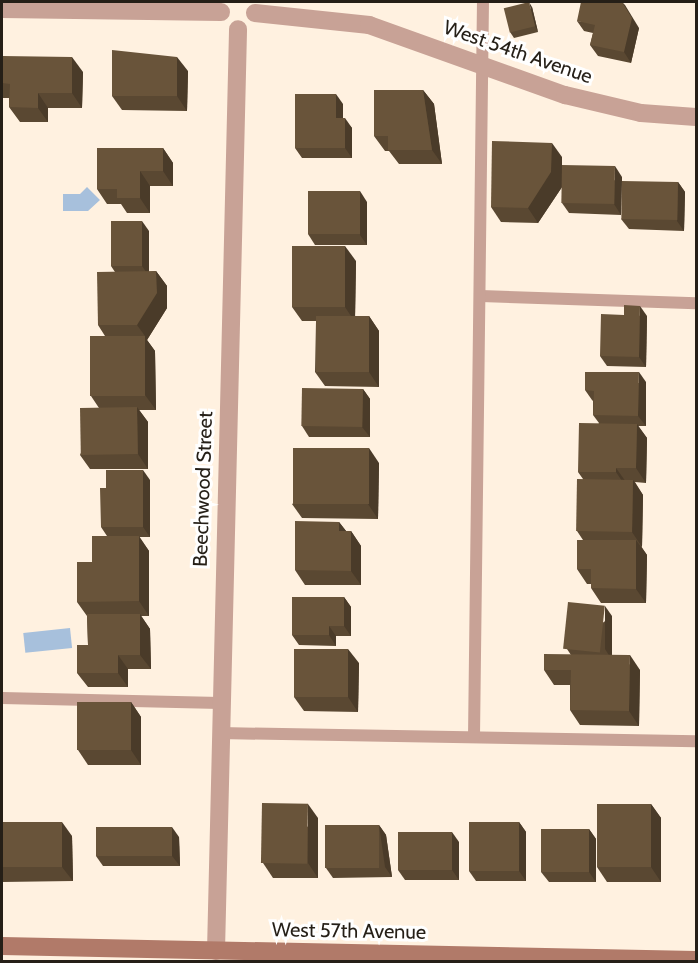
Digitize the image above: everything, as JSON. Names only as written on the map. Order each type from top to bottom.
[{"type":"street","points":[[2,9],[223,7],[226,24],[238,29],[250,25],[253,7]]},
{"type":"street","name":"West 54th Avenue","points":[[253,7],[369,25],[576,98],[641,114],[696,117]]},
{"type":"street","name":"Beechwood Street","points":[[216,951],[220,703],[238,29]]},
{"type":"street","name":"West 57th Avenue","points":[[2,946],[696,960]]},
{"type":"lane","points":[[474,737],[485,66],[483,2]]},
{"type":"lane","points":[[481,296],[696,303]]},
{"type":"lane","points":[[2,698],[220,703]]},
{"type":"lane","points":[[220,733],[696,741]]},
{"type":"water","points":[[87,187],[100,200],[88,211],[63,211],[63,194],[80,194]]},
{"type":"water","points":[[70,628],[72,648],[25,653],[23,633]]},
{"type":"building","points":[[529,2],[535,26],[510,33],[504,8]]},
{"type":"building","points":[[581,2],[622,2],[632,18],[624,52],[590,45],[595,25],[577,21]]},
{"type":"building","points":[[112,50],[177,57],[177,96],[112,96]]},
{"type":"building","points":[[2,56],[72,57],[72,93],[38,93],[38,108],[9,107],[10,84],[2,83]]},
{"type":"building","points":[[374,90],[423,90],[432,150],[388,150],[388,136],[374,136]]},
{"type":"building","points":[[295,94],[336,94],[336,118],[345,118],[345,148],[295,148]]},
{"type":"building","points":[[492,141],[552,143],[551,172],[528,208],[491,207]]},
{"type":"building","points":[[97,148],[163,148],[163,171],[140,171],[140,198],[117,198],[117,189],[97,189]]},
{"type":"building","points":[[562,165],[615,166],[614,204],[561,203]]},
{"type":"building","points":[[622,181],[678,182],[677,220],[621,219]]},
{"type":"building","points":[[308,191],[360,191],[360,234],[308,234]]},
{"type":"building","points":[[111,221],[142,221],[142,266],[111,266]]},
{"type":"building","points":[[292,246],[345,246],[345,307],[292,307]]},
{"type":"building","points":[[156,271],[157,293],[137,325],[98,325],[97,272]]},
{"type":"building","points":[[624,305],[640,306],[639,357],[600,356],[601,314],[624,315]]},
{"type":"building","points":[[316,316],[369,316],[369,372],[316,372]]},
{"type":"building","points":[[90,336],[145,336],[145,396],[90,396]]},
{"type":"building","points":[[585,372],[639,372],[638,416],[593,415],[594,391],[585,390]]},
{"type":"building","points":[[302,388],[363,389],[362,427],[301,426]]},
{"type":"building","points":[[137,407],[138,454],[81,455],[80,408]]},
{"type":"building","points":[[579,423],[637,424],[636,468],[616,468],[616,472],[578,472]]},
{"type":"building","points":[[293,448],[369,448],[369,504],[293,504]]},
{"type":"building","points":[[106,470],[143,470],[143,527],[101,527],[100,488],[106,488]]},
{"type":"building","points":[[577,479],[633,480],[632,532],[576,531]]},
{"type":"building","points":[[295,521],[339,522],[339,531],[351,531],[351,571],[295,570]]},
{"type":"building","points":[[92,536],[139,536],[139,601],[77,602],[77,562],[92,562]]},
{"type":"building","points":[[577,540],[636,540],[636,589],[591,588],[591,569],[577,569]]},
{"type":"building","points":[[292,597],[344,597],[344,626],[329,626],[329,635],[292,635]]},
{"type":"building","points":[[568,602],[605,606],[600,653],[563,649]]},
{"type":"building","points":[[87,614],[140,614],[140,655],[118,655],[118,673],[77,673],[77,645],[88,645]]},
{"type":"building","points":[[294,649],[348,649],[348,697],[294,697]]},
{"type":"building","points":[[544,654],[630,655],[629,711],[570,710],[571,670],[544,670]]},
{"type":"building","points":[[77,702],[131,702],[131,750],[77,750]]},
{"type":"building","points":[[262,803],[308,804],[307,864],[261,863]]},
{"type":"building","points":[[597,804],[651,804],[651,867],[597,867]]},
{"type":"building","points":[[2,822],[62,822],[62,867],[2,867]]},
{"type":"building","points":[[469,822],[519,822],[519,871],[469,871]]},
{"type":"building","points":[[325,825],[379,825],[379,868],[325,868]]},
{"type":"building","points":[[96,827],[172,827],[172,856],[96,856]]},
{"type":"building","points":[[541,829],[589,829],[589,872],[541,872]]},
{"type":"building","points":[[398,832],[452,832],[452,870],[398,870]]}]
